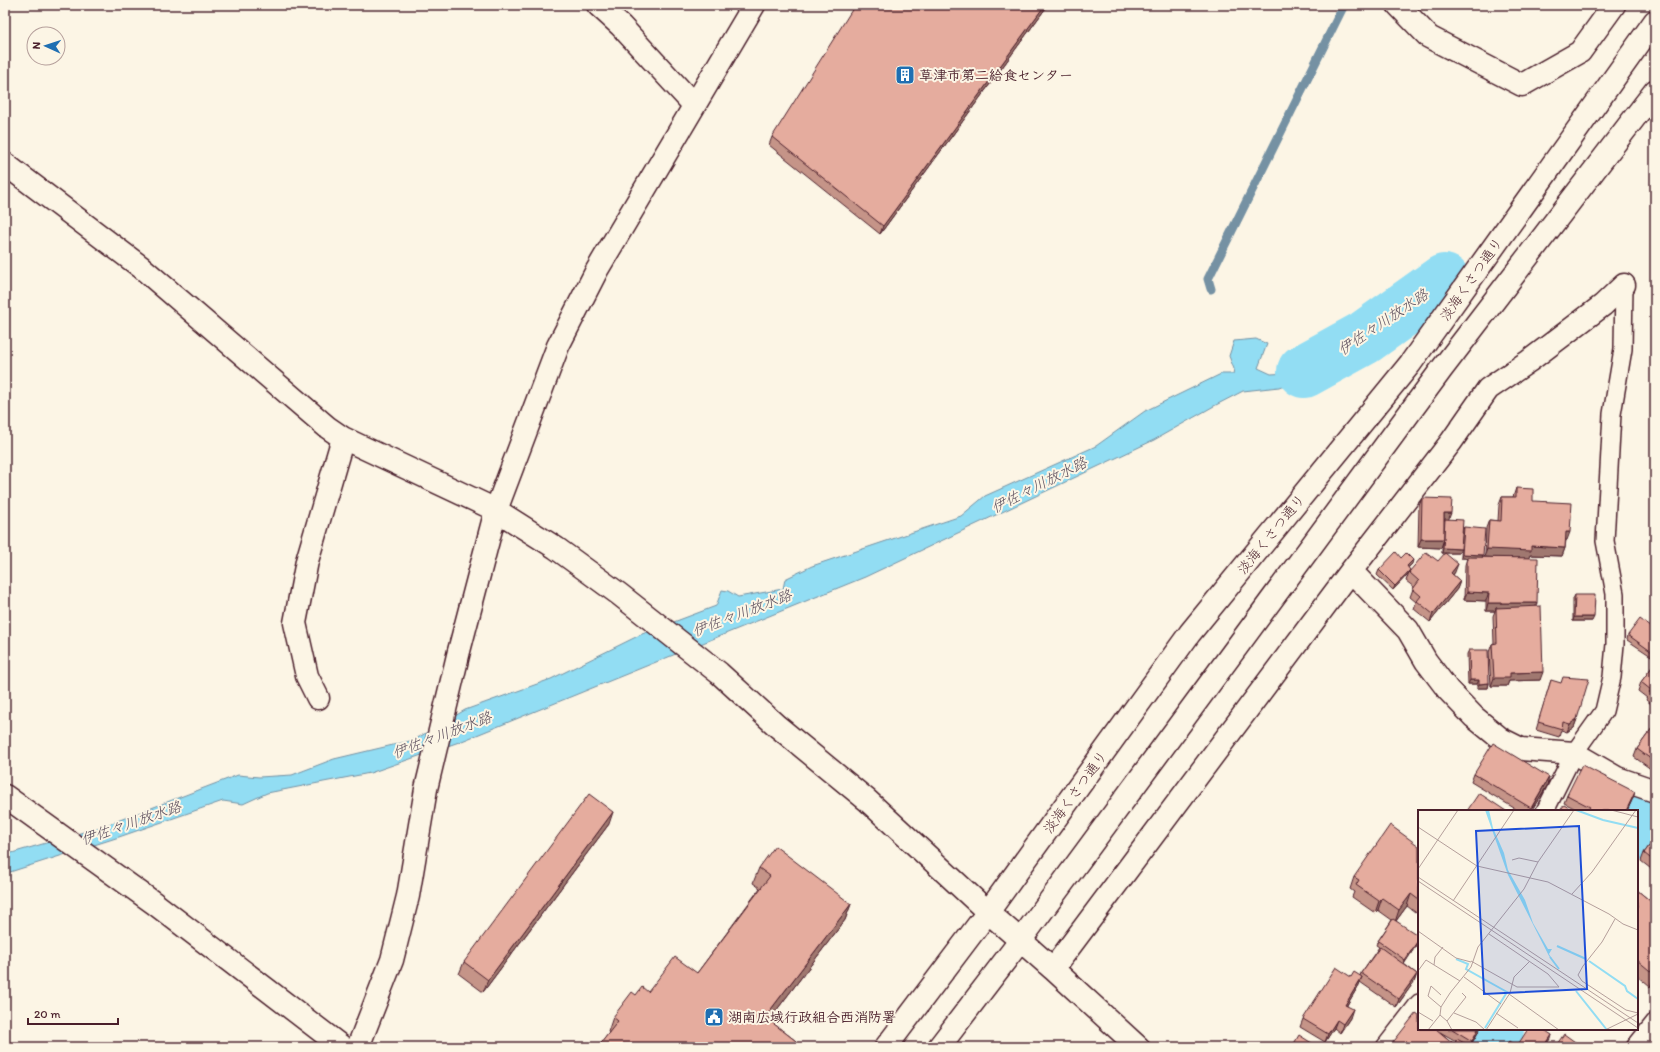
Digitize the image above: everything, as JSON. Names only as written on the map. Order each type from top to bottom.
[{"type":"street","points":[[598,5],[621,26],[694,104]]},
{"type":"street","points":[[358,1047],[392,960],[408,896],[426,789],[459,651],[496,510],[558,346],[597,270],[754,5]]},
{"type":"street","points":[[1398,5],[1428,37],[1522,85],[1580,52],[1614,5]]},
{"type":"street","name":"淡海くさつ通り","points":[[886,1047],[988,912],[1190,633],[1410,364],[1655,21]]},
{"type":"street","name":"淡海くさつ通り","points":[[939,1047],[1020,940],[1441,370],[1655,90]]},
{"type":"street","points":[[5,164],[141,267],[327,427],[343,438],[496,510],[556,548],[619,594],[719,673],[777,726],[867,800],[988,912],[1138,1047]]},
{"type":"street","points":[[1053,969],[1351,571],[1451,442],[1488,389],[1530,361],[1597,310],[1624,285]]},
{"type":"street","points":[[318,698],[307,676],[295,623],[307,561],[343,438]]},
{"type":"street","points":[[1351,571],[1408,630],[1426,661],[1448,690],[1474,717],[1495,735],[1521,749],[1574,754],[1617,778],[1655,792]]},
{"type":"street","points":[[11,800],[127,884],[342,1047]]},
{"type":"lane","points":[[1546,810],[1574,754],[1604,711],[1612,677],[1615,644],[1615,594],[1605,541],[1612,414],[1623,349],[1624,285]]},
{"type":"lane","points":[[1385,1047],[1418,1005]]},
{"type":"lane","points":[[1635,1047],[1655,1022]]},
{"type":"water","points":[[1376,324],[1364,343],[1309,375],[1279,387],[1243,391],[1154,440],[865,577],[462,741],[370,773],[267,793],[243,804],[223,801],[116,838],[10,872],[5,886],[5,855],[104,826],[238,775],[259,777],[292,775],[334,759],[414,740],[465,710],[551,679],[642,634],[716,606],[722,590],[728,591],[738,597],[783,589],[785,579],[812,566],[961,516],[985,496],[1096,446],[1145,411],[1221,374],[1233,374],[1234,369],[1229,356],[1234,341],[1256,339],[1267,344],[1258,368],[1271,374],[1289,373],[1330,353],[1349,339]]},
{"type":"building","name":"草津市第二給食センター","points":[[855,5],[1045,5],[883,226],[772,137]]},
{"type":"building","points":[[1516,488],[1533,489],[1533,501],[1572,503],[1570,532],[1566,532],[1565,548],[1531,546],[1531,551],[1487,549],[1489,520],[1501,521],[1502,497],[1516,497]]},
{"type":"building","points":[[1422,498],[1452,499],[1451,513],[1444,513],[1444,539],[1421,539]]},
{"type":"building","points":[[1445,519],[1463,520],[1461,549],[1443,548]]},
{"type":"building","points":[[1464,527],[1485,529],[1483,555],[1462,554]]},
{"type":"building","points":[[1396,552],[1401,558],[1406,553],[1413,560],[1407,566],[1410,570],[1395,586],[1379,570]]},
{"type":"building","points":[[1426,552],[1438,561],[1445,553],[1458,564],[1451,573],[1460,581],[1433,614],[1417,601],[1421,596],[1413,589],[1419,581],[1409,572]]},
{"type":"building","points":[[1467,557],[1538,558],[1537,603],[1488,603],[1489,593],[1467,592]]},
{"type":"building","points":[[1575,595],[1595,595],[1594,617],[1574,617]]},
{"type":"building","points":[[1541,606],[1543,672],[1510,673],[1510,678],[1494,678],[1492,644],[1497,643],[1496,608]]},
{"type":"building","points":[[1640,619],[1655,630],[1655,648],[1652,652],[1628,635]]},
{"type":"building","points":[[1469,650],[1488,650],[1489,683],[1479,684],[1479,680],[1470,680]]},
{"type":"building","points":[[1655,663],[1655,697],[1649,692],[1651,690],[1641,682]]},
{"type":"building","points":[[1563,677],[1589,679],[1577,719],[1570,724],[1563,722],[1562,729],[1538,722],[1551,680],[1561,683]]},
{"type":"building","points":[[1655,724],[1655,762],[1637,749]]},
{"type":"building","points":[[1493,743],[1549,777],[1531,808],[1474,774]]},
{"type":"building","points":[[1582,765],[1635,792],[1626,810],[1588,810],[1590,807],[1567,795]]},
{"type":"building","points":[[1479,793],[1504,810],[1468,810]]},
{"type":"building","points":[[589,794],[613,812],[488,980],[464,962]]},
{"type":"building","points":[[1564,805],[1572,810],[1561,810]]},
{"type":"building","points":[[1390,825],[1418,845],[1418,899],[1411,894],[1399,910],[1382,898],[1379,901],[1356,885],[1359,880],[1354,877]]},
{"type":"building","points":[[1655,838],[1655,862],[1644,853]]},
{"type":"building","points":[[775,846],[851,904],[765,1017],[796,1041],[792,1047],[598,1047],[618,1021],[613,1017],[632,992],[636,995],[642,987],[648,992],[675,957],[697,973],[770,876],[759,868]]},
{"type":"building","points":[[1638,891],[1655,905],[1655,975],[1638,961]]},
{"type":"building","points":[[1393,919],[1418,935],[1418,940],[1405,960],[1378,941]]},
{"type":"building","points":[[1380,947],[1417,974],[1399,999],[1361,973]]},
{"type":"building","points":[[1336,967],[1351,977],[1354,972],[1362,977],[1345,1005],[1353,1009],[1343,1024],[1337,1020],[1328,1034],[1303,1019]]},
{"type":"building","points":[[1416,1013],[1418,1014],[1418,1030],[1437,1030],[1454,1044],[1452,1047],[1394,1047],[1391,1045]]},
{"type":"building","points":[[1454,1030],[1478,1030],[1472,1041]]},
{"type":"building","points":[[1527,1030],[1544,1030],[1552,1035],[1544,1047],[1526,1047],[1519,1043]]},
{"type":"building","points":[[1564,1034],[1582,1047],[1555,1047]]},
{"type":"building","points":[[1299,1035],[1318,1047],[1292,1047]]},
{"type":"building","points":[[1457,1039],[1466,1044],[1464,1047],[1454,1046]]},
{"type":"building","points":[[1509,1041],[1517,1047],[1504,1047]]},
{"type":"waterway","points":[[1211,289],[1208,279],[1344,5]]},
{"type":"waterway","name":"伊佐々川放水路","points":[[1304,371],[1364,338],[1444,281]]},
{"type":"waterway","points":[[1638,832],[1650,816],[1655,818]]},
{"type":"waterway","points":[[1487,1047],[1496,1030]]},
{"type":"place","name":"草津市第二給食センター","points":[[905,75]]},
{"type":"place","name":"湖南広域行政組合西消防署","points":[[714,1017]]}]
